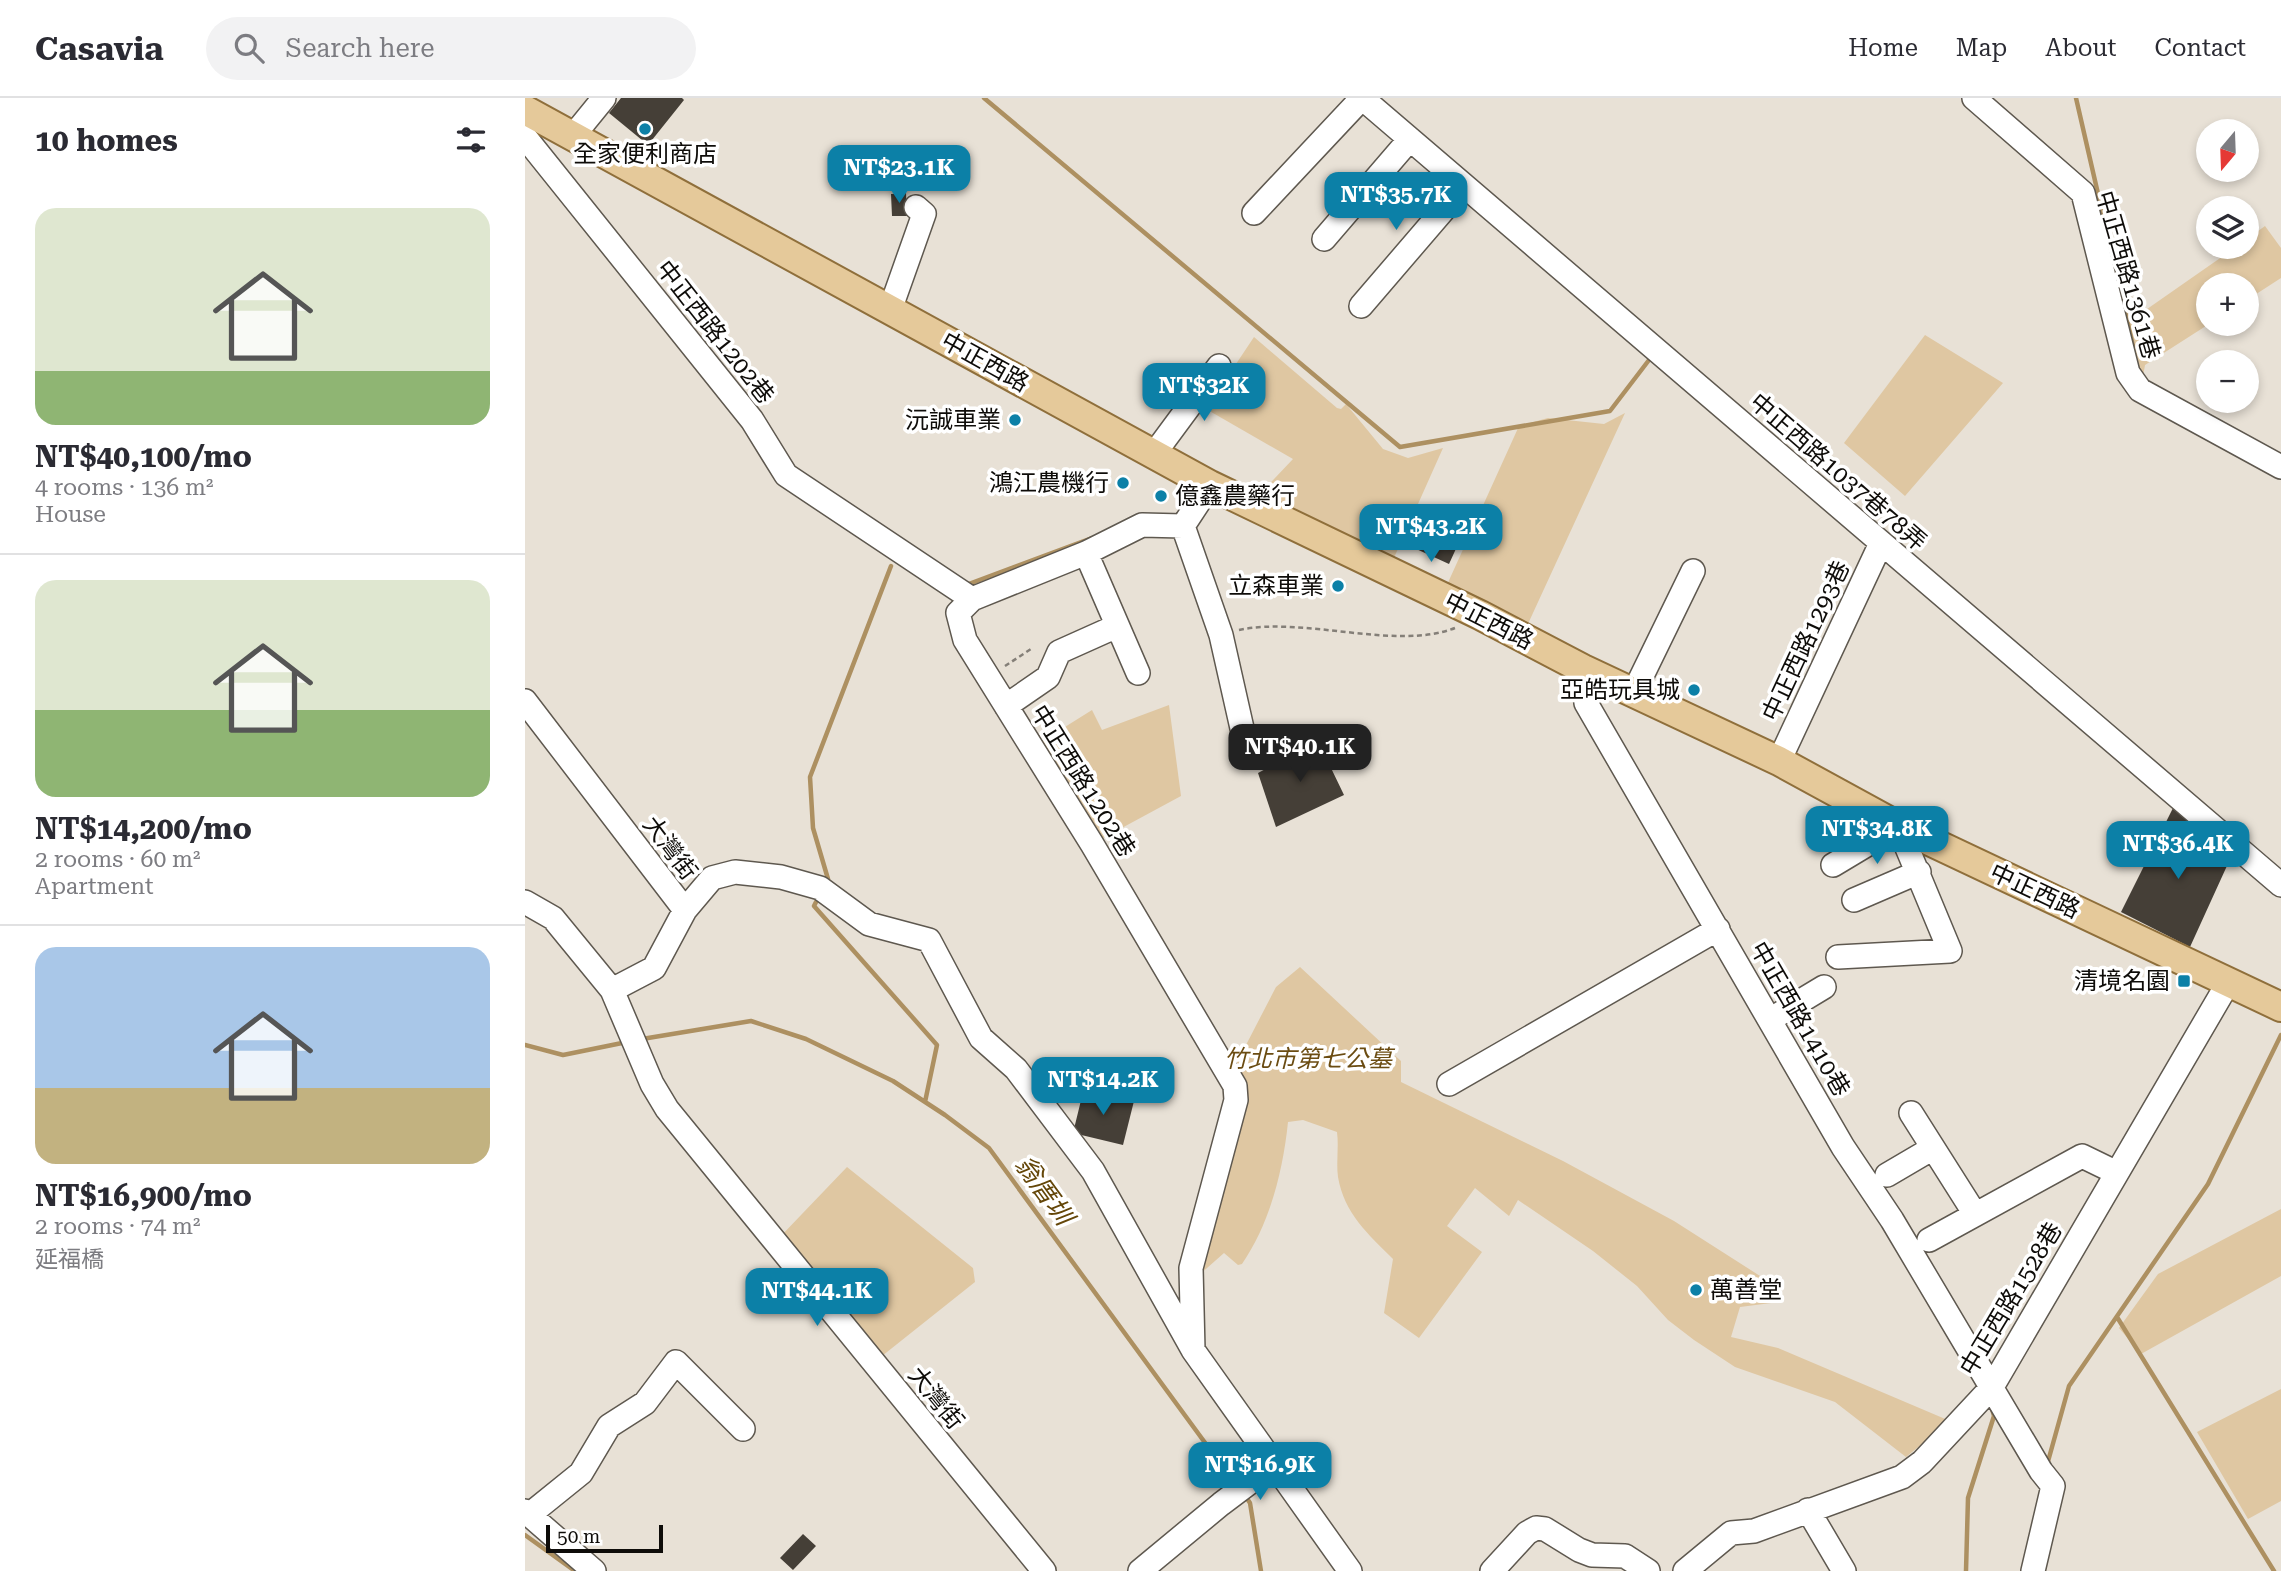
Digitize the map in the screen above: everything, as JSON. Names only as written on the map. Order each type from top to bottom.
[{"type":"main road","name":"中正西路","points":[[525,110],[1210,485],[1480,615],[1583,669],[1779,761],[1898,826],[2281,1007]]},
{"type":"street","points":[[573,136],[604,98]]},
{"type":"street","points":[[1254,213],[1362,98]]},
{"type":"street","name":"中正西路1037巷78弄","points":[[1362,98],[2281,885]]},
{"type":"street","name":"中正西路1361巷","points":[[1974,98],[2083,193],[2128,373],[2140,390],[2281,467]]},
{"type":"street","name":"中正西路1202巷","points":[[525,137],[752,420],[786,475],[972,599],[958,613],[965,640],[1092,844],[1235,1086],[1236,1100],[1191,1268],[1193,1350]]},
{"type":"street","points":[[1324,239],[1410,139]]},
{"type":"street","points":[[1361,306],[1464,186]]},
{"type":"street","points":[[890,310],[924,214],[916,207]]},
{"type":"street","points":[[1154,454],[1219,366]]},
{"type":"street","points":[[1183,526],[1210,485]]},
{"type":"street","points":[[972,599],[1086,553],[1142,525],[1183,526]]},
{"type":"street","points":[[1183,526],[1220,635],[1246,746]]},
{"type":"street","name":"中正西路1293巷","points":[[1779,761],[1881,543]]},
{"type":"street","points":[[1086,553],[1138,673]]},
{"type":"street","points":[[1634,692],[1693,571]]},
{"type":"street","points":[[1006,706],[1048,677],[1059,652],[1117,626]]},
{"type":"street","name":"中正西路1410巷","points":[[1583,669],[1586,703],[1843,1147],[1892,1220],[2047,1478],[2033,1571]]},
{"type":"street","name":"大灣街","points":[[525,701],[685,910],[654,968],[612,990],[652,1084],[667,1110],[1044,1571]]},
{"type":"street","points":[[1833,865],[1898,826],[1950,951],[1838,957]]},
{"type":"street","points":[[685,910],[712,878],[735,872],[781,877],[820,888],[869,924],[929,940],[981,1038],[1016,1069],[1093,1171],[1193,1350],[1350,1571]]},
{"type":"street","points":[[1854,900],[1919,872]]},
{"type":"street","points":[[525,902],[553,918],[612,990]]},
{"type":"street","points":[[1449,1084],[1718,929]]},
{"type":"street","name":"中正西路1528巷","points":[[1685,1571],[1731,1533],[1754,1531],[1902,1476],[1922,1462],[1992,1387],[2228,983]]},
{"type":"street","points":[[1771,1019],[1824,988]]},
{"type":"street","points":[[1911,1112],[1975,1214]]},
{"type":"street","points":[[1887,1175],[1933,1148]]},
{"type":"street","points":[[1929,1240],[2083,1156],[2117,1173]]},
{"type":"street","points":[[594,1571],[527,1513],[581,1473],[609,1426],[645,1403],[676,1362],[743,1429]]},
{"type":"street","points":[[1140,1571],[1273,1465]]},
{"type":"street","points":[[1808,1510],[1845,1571]]},
{"type":"street","points":[[1492,1571],[1527,1533],[1536,1528],[1545,1529],[1592,1556],[1625,1556],[1648,1571]]},
{"type":"path","points":[[1220,635],[1244,629],[1279,629],[1429,635],[1453,629],[1480,615]]},
{"type":"path","points":[[988,677],[1031,649]]},
{"type":"green space","points":[[2265,226],[2281,248],[2281,278],[2259,292],[2259,273],[2199,273],[2219,259],[2259,259],[2259,230]]},
{"type":"green space","points":[[2196,275],[2196,332],[2145,365],[2141,388],[2117,330]]},
{"type":"green space","points":[[1925,335],[2003,383],[1905,496],[1844,443]]},
{"type":"green space","points":[[1254,337],[1337,408],[1341,409],[1346,404],[1383,449],[1408,458],[1443,448],[1393,560],[1259,495],[1293,459],[1206,409]]},
{"type":"green space","points":[[1625,413],[1527,626],[1446,587],[1519,426],[1548,418],[1604,424]]},
{"type":"green space","points":[[1169,705],[1181,796],[1094,843],[1033,747],[1092,710],[1102,730]]},
{"type":"green space","name":"竹北市第七公墓","points":[[1300,967],[1401,1061],[1401,1082],[1563,1161],[1674,1221],[1782,1290],[1771,1303],[1740,1307],[1731,1337],[1778,1348],[1950,1421],[1906,1457],[1835,1402],[1735,1367],[1668,1320],[1637,1286],[1593,1251],[1518,1200],[1509,1216],[1475,1188],[1447,1226],[1482,1252],[1419,1338],[1384,1313],[1393,1259],[1358,1222],[1341,1190],[1337,1132],[1303,1120],[1288,1122],[1274,1196],[1252,1248],[1242,1264],[1238,1265],[1224,1253],[1198,1276],[1232,1072],[1276,987]]},
{"type":"green space","points":[[847,1167],[973,1268],[975,1282],[877,1360],[779,1238]]},
{"type":"green space","points":[[2281,1209],[2281,1276],[2141,1354],[2119,1328],[2158,1274]]},
{"type":"green space","points":[[2281,1389],[2281,1501],[2248,1519],[2197,1432]]},
{"type":"building","name":"全家便利商店","points":[[621,98],[684,100],[648,145],[609,113]]},
{"type":"building","points":[[906,193],[907,216],[892,216],[891,194]]},
{"type":"building","points":[[1416,507],[1465,529],[1449,564],[1401,542]]},
{"type":"building","points":[[1318,741],[1344,795],[1276,827],[1258,773]]},
{"type":"building","points":[[2173,808],[2231,857],[2190,947],[2121,912]]},
{"type":"building","points":[[1084,1088],[1134,1101],[1123,1145],[1073,1133]]},
{"type":"building","points":[[803,1534],[816,1546],[793,1570],[780,1558]]},
{"type":"waterway","points":[[984,98],[1400,447],[1610,411],[1649,360]]},
{"type":"waterway","points":[[2076,98],[2133,346]]},
{"type":"waterway","points":[[966,585],[1092,538]]},
{"type":"waterway","points":[[828,879],[813,828],[810,777],[891,566]]},
{"type":"waterway","points":[[816,902],[814,906],[937,1045],[925,1102]]},
{"type":"waterway","name":"翁厝圳","points":[[642,1039],[751,1021],[806,1039],[893,1081],[989,1148],[1236,1485]]},
{"type":"waterway","points":[[2047,1465],[2069,1386],[2208,1184],[2281,1035]]},
{"type":"waterway","name":"翁厝圳","points":[[525,1045],[563,1055],[627,1042]]},
{"type":"waterway","points":[[2117,1317],[2274,1571]]},
{"type":"waterway","points":[[1966,1571],[1968,1498],[1994,1416],[1992,1409]]},
{"type":"waterway","name":"翁厝圳","points":[[1244,1494],[1250,1503],[1261,1571]]},
{"type":"waterway","points":[[525,1535],[575,1571]]},
{"type":"place","name":"全家便利商店","points":[[645,129]]},
{"type":"place","name":"沅誠車業","points":[[1015,420]]},
{"type":"place","name":"鴻江農機行","points":[[1123,483]]},
{"type":"place","name":"億鑫農藥行","points":[[1161,496]]},
{"type":"place","name":"立森車業","points":[[1338,586]]},
{"type":"place","name":"亞皓玩具城","points":[[1694,690]]},
{"type":"place","name":"清境名園","points":[[2184,981]]},
{"type":"place","name":"萬善堂","points":[[1696,1290]]}]
